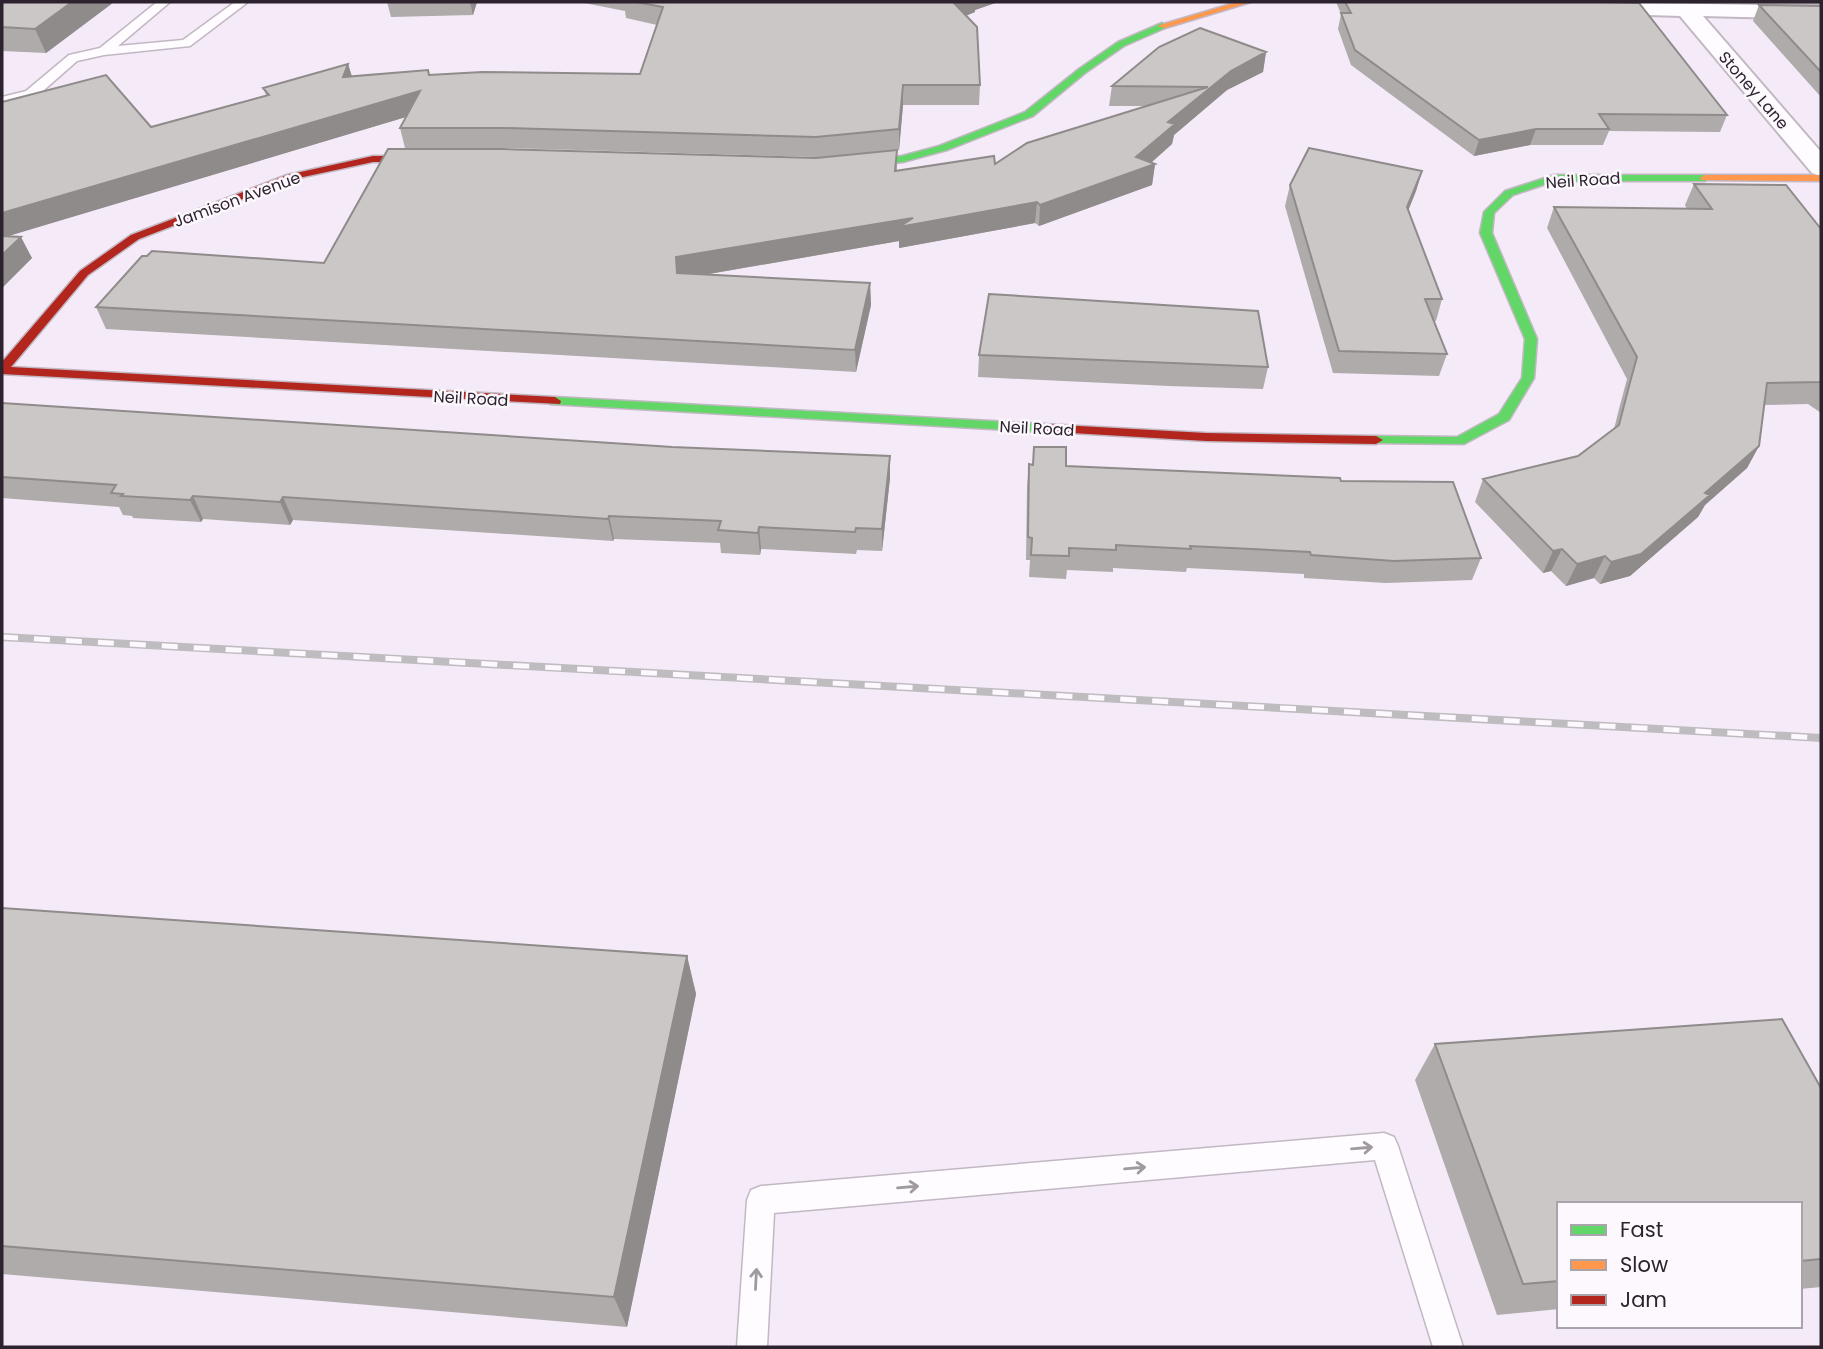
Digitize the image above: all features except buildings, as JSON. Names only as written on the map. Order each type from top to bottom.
[{"type":"street","points":[[829,167],[903,159],[943,148],[1029,114],[1082,71],[1152,29],[1247,2]]},
{"type":"street","points":[[1567,8],[1821,12]]},
{"type":"street","name":"Stoney Lane","points":[[1688,12],[1821,168]]},
{"type":"street","name":"Jamison Avenue","points":[[2,370],[84,272],[135,237],[291,177],[373,159],[454,159]]},
{"type":"street","name":"Neil Road","points":[[2,370],[1206,437],[1460,441],[1504,416],[1528,378],[1531,339],[1486,233],[1489,212],[1509,194],[1554,178],[1821,178]]},
{"type":"lane","points":[[104,51],[164,2]]},
{"type":"lane","points":[[2,101],[31,94],[73,58],[104,51],[181,45],[242,2]]},
{"type":"lane","points":[[752,1347],[761,1200],[1384,1146],[1448,1347]]},
{"type":"railway","points":[[2,637],[1821,738]]},
{"type":"traffic: fast","points":[[844,165],[903,159],[943,148],[1029,114],[1082,71],[1121,44],[1162,26]]},
{"type":"traffic: fast","points":[[1376,440],[1459,441],[1504,417],[1528,378],[1531,339],[1486,233],[1489,212],[1509,193],[1554,178],[1705,178]]},
{"type":"traffic: fast","points":[[555,401],[1043,428]]},
{"type":"traffic: slow","points":[[1162,26],[1247,2]]},
{"type":"traffic: slow","points":[[1705,178],[1821,178]]},
{"type":"traffic: jam","points":[[2,370],[84,273],[135,237],[291,177],[373,159],[434,159]]},
{"type":"traffic: jam","points":[[2,370],[555,401]]},
{"type":"traffic: jam","points":[[1043,428],[1206,437],[1376,440]]}]
